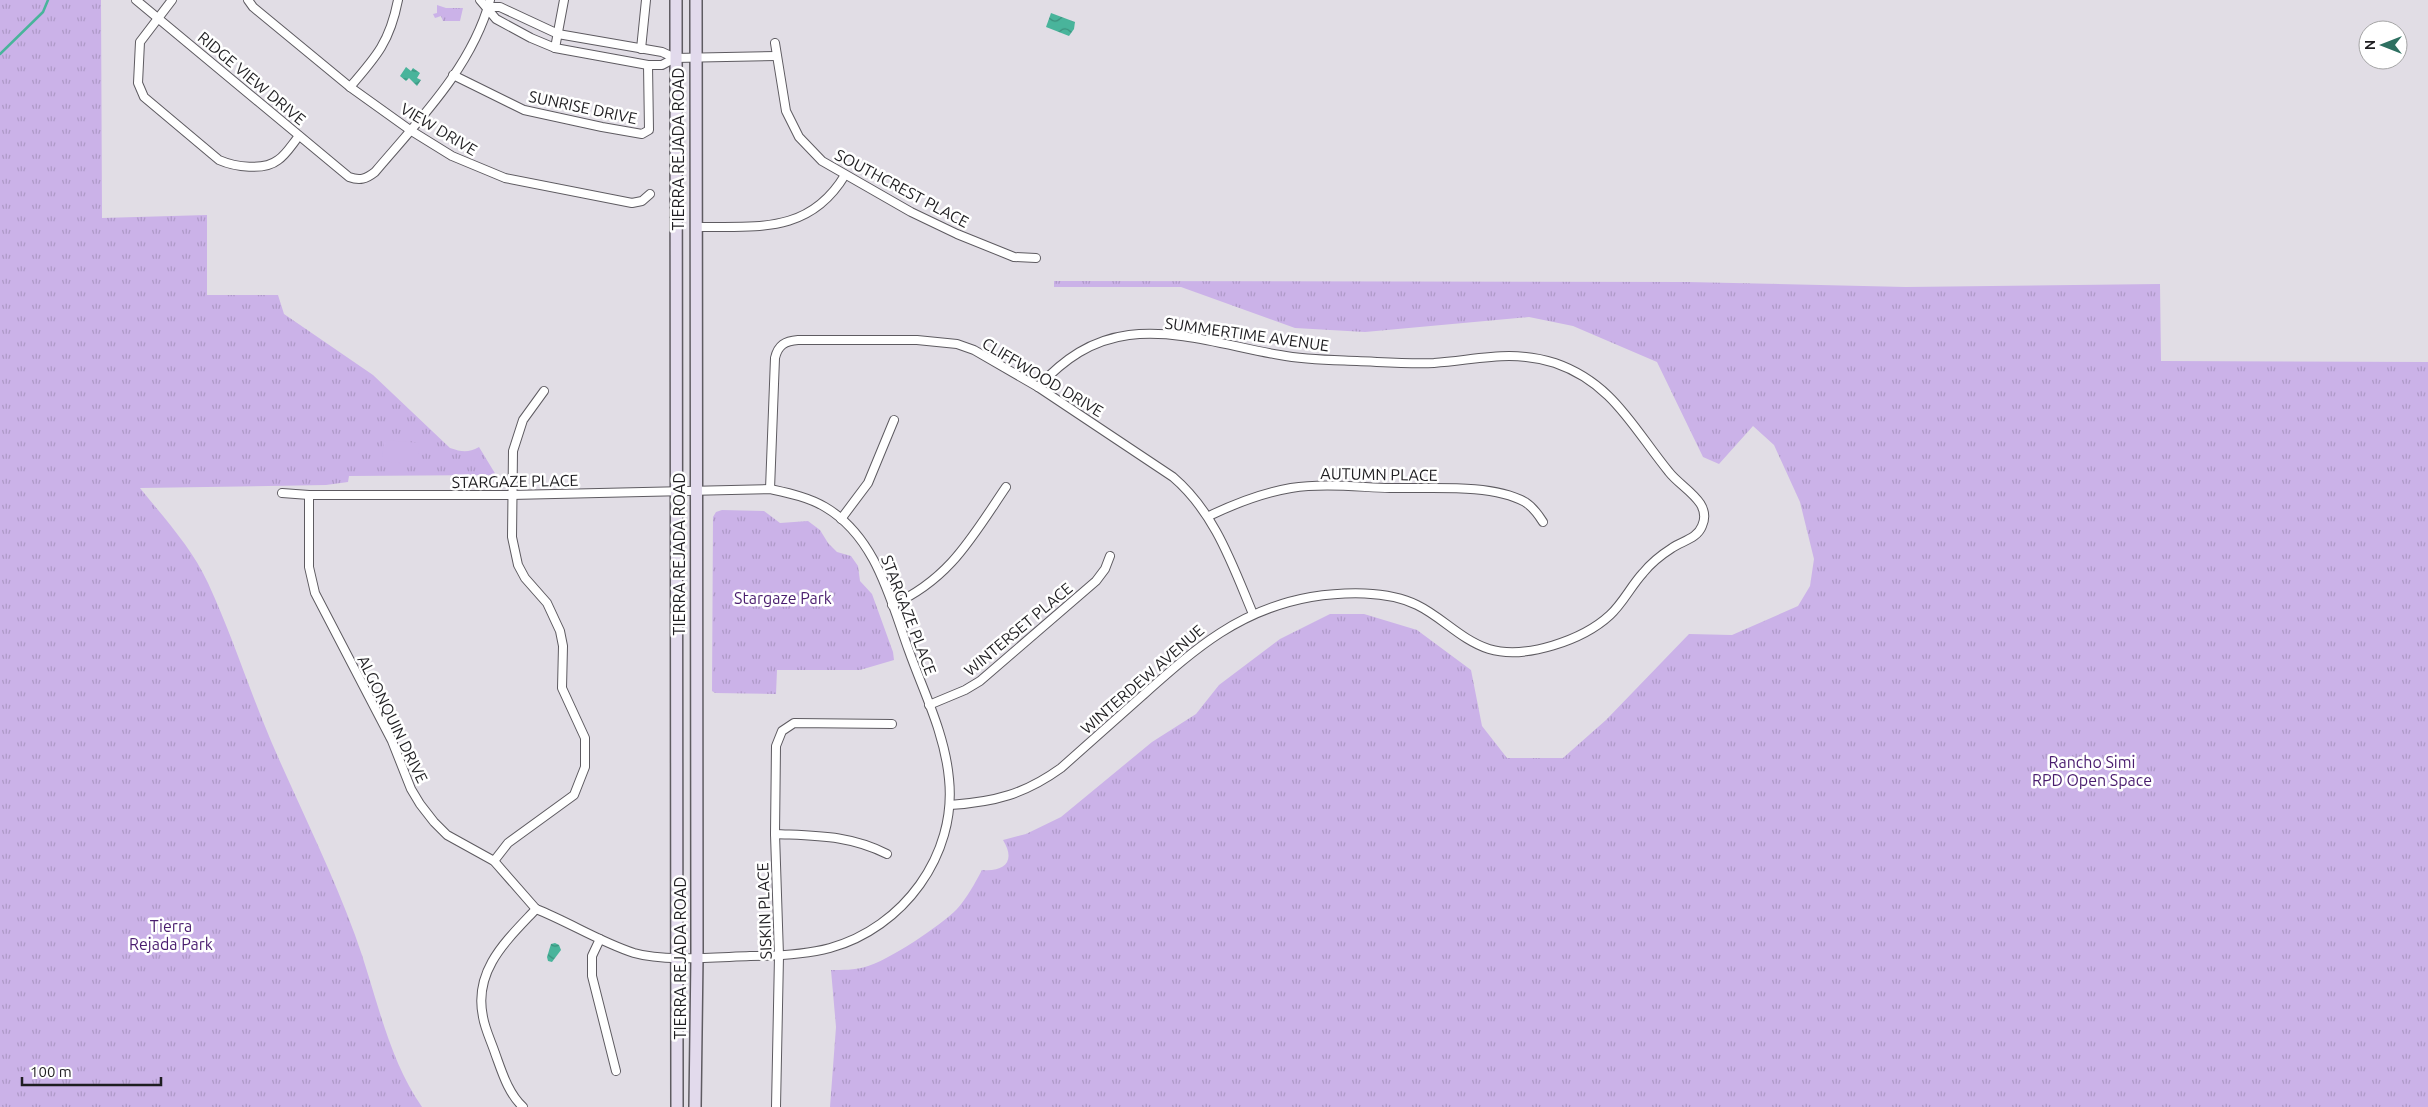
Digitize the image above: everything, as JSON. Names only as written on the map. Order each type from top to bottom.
[{"type":"main road","name":"TIERRA REJADA ROAD","points":[[676,0],[677,1107]]},
{"type":"main road","name":"TIERRA REJADA ROAD","points":[[695,1107],[697,957],[694,58],[696,0]]},
{"type":"street","name":"RIDGE VIEW DRIVE","points":[[136,0],[349,177],[358,180],[368,177],[410,130]]},
{"type":"street","points":[[172,0],[140,42],[138,84],[144,97],[220,160],[231,165],[268,166],[279,160],[299,136]]},
{"type":"street","name":"VIEW DRIVE","points":[[248,0],[350,87],[410,130],[452,156],[505,178],[632,203],[642,201],[650,194]]},
{"type":"street","points":[[350,87],[387,39],[393,24],[398,0]]},
{"type":"street","points":[[480,0],[500,7],[558,34],[662,52],[675,58],[776,56]]},
{"type":"street","points":[[555,48],[564,0]]},
{"type":"street","points":[[641,49],[646,0]]},
{"type":"street","points":[[489,4],[496,19],[531,38],[555,48],[648,65],[662,65],[675,58]]},
{"type":"street","points":[[410,130],[453,75],[468,52],[489,4]]},
{"type":"street","name":"SOUTHCREST PLACE","points":[[775,43],[781,95],[792,125],[810,150],[822,161],[911,212],[957,234],[1014,257],[1036,258]]},
{"type":"street","name":"SUNRISE DRIVE","points":[[453,75],[524,110],[602,128],[642,134],[649,130],[648,65]]},
{"type":"street","points":[[695,227],[767,226],[789,222],[816,209],[827,200],[845,175]]},
{"type":"street","name":"SUMMERTIME AVENUE","points":[[1038,387],[1057,366],[1080,350],[1108,339],[1133,335],[1183,337],[1309,359],[1414,364],[1495,355],[1513,355],[1548,361],[1576,372],[1609,395],[1628,416],[1670,474],[1684,489],[1698,499],[1704,509],[1702,527],[1691,538],[1668,550]]},
{"type":"street","name":"CLIFFWOOD DRIVE","points":[[770,490],[775,358],[777,350],[788,341],[917,340],[948,343],[974,350],[1038,387],[1173,477],[1198,501],[1209,516],[1253,614]]},
{"type":"street","points":[[494,861],[508,843],[574,794],[581,782],[587,753],[580,724],[566,700],[562,688],[563,646],[555,616],[547,603],[525,578],[514,552],[511,495],[512,464],[518,433],[531,407],[544,390]]},
{"type":"street","points":[[841,519],[868,483],[894,420]]},
{"type":"street","name":"AUTUMN PLACE","points":[[1209,516],[1238,502],[1265,493],[1293,488],[1326,486],[1490,492],[1525,502],[1535,510],[1543,522]]},
{"type":"street","points":[[892,605],[921,590],[947,568],[1006,487]]},
{"type":"street","name":"STARGAZE PLACE","points":[[282,494],[511,495],[676,490],[770,490],[807,499],[825,507],[854,532],[875,562],[929,705],[945,754],[950,805],[946,829],[938,853],[922,882],[896,913],[876,928],[839,945],[807,953],[779,956],[677,957],[634,953],[536,909]]},
{"type":"street","name":"ALGONQUIN DRIVE","points":[[309,495],[309,567],[315,593],[392,741],[411,789],[434,822],[447,834],[494,861],[536,909]]},
{"type":"street","name":"WINTERDEW AVENUE","points":[[950,805],[1002,798],[1022,792],[1042,781],[1062,768],[1196,648],[1225,628],[1253,614],[1282,604],[1313,597],[1345,594],[1379,595],[1417,605],[1464,637],[1490,649],[1524,651],[1567,641],[1596,626],[1621,603],[1655,560],[1668,550]]},
{"type":"street","name":"WINTERSET PLACE","points":[[929,705],[965,690],[992,672],[1096,581],[1105,569],[1110,556]]},
{"type":"street","name":"SISKIN PLACE","points":[[776,1107],[779,956],[775,834],[776,746],[782,731],[794,723],[892,724]]},
{"type":"street","points":[[775,834],[824,836],[849,840],[865,843],[887,854]]},
{"type":"street","points":[[523,1107],[510,1091],[504,1078],[483,1018],[482,994],[490,962],[536,909]]},
{"type":"street","points":[[600,939],[592,956],[592,976],[616,1071]]},
{"type":"green space","name":"Tierra Rejada Park","points":[[0,0],[101,0],[102,218],[207,215],[207,295],[278,295],[284,314],[373,375],[450,448],[465,451],[479,447],[496,475],[349,476],[348,482],[326,485],[140,488],[186,545],[208,583],[271,741],[346,910],[391,1046],[410,1088],[422,1107],[0,1107]]},
{"type":"green space","points":[[437,5],[446,8],[463,8],[460,21],[443,21],[441,16],[435,18],[433,14],[437,13]]},
{"type":"green space","name":"Rancho Simi RPD Open Space","points":[[1054,281],[1687,282],[1906,287],[2160,284],[2161,361],[2428,362],[2428,1107],[830,1107],[836,1027],[831,970],[857,969],[887,958],[939,924],[961,905],[982,870],[997,869],[1006,864],[1008,854],[1003,840],[1026,834],[1061,817],[1152,742],[1196,714],[1219,685],[1280,639],[1330,614],[1364,614],[1417,630],[1471,670],[1482,726],[1507,758],[1563,758],[1606,720],[1689,634],[1732,635],[1798,606],[1810,586],[1814,559],[1800,502],[1774,445],[1753,426],[1719,464],[1703,457],[1657,362],[1573,326],[1529,317],[1365,332],[1295,328],[1181,287],[1054,287]]},
{"type":"green space","points":[[384,440],[420,443],[417,465],[382,461]]},
{"type":"green space","name":"Stargaze Park","points":[[722,510],[764,511],[780,523],[808,521],[820,530],[828,543],[837,552],[851,556],[858,566],[860,581],[872,594],[893,652],[894,660],[860,670],[777,670],[776,694],[715,693],[712,691],[713,517],[716,512]]},
{"type":"water","points":[[1051,13],[1075,22],[1074,29],[1069,36],[1046,27]]},
{"type":"water","points":[[406,67],[411,71],[413,68],[420,73],[417,78],[421,80],[417,86],[409,78],[406,81],[400,76]]},
{"type":"water","points":[[551,944],[559,945],[561,950],[552,962],[548,961],[547,957]]},
{"type":"waterway","points":[[0,54],[43,12],[48,0]]}]
